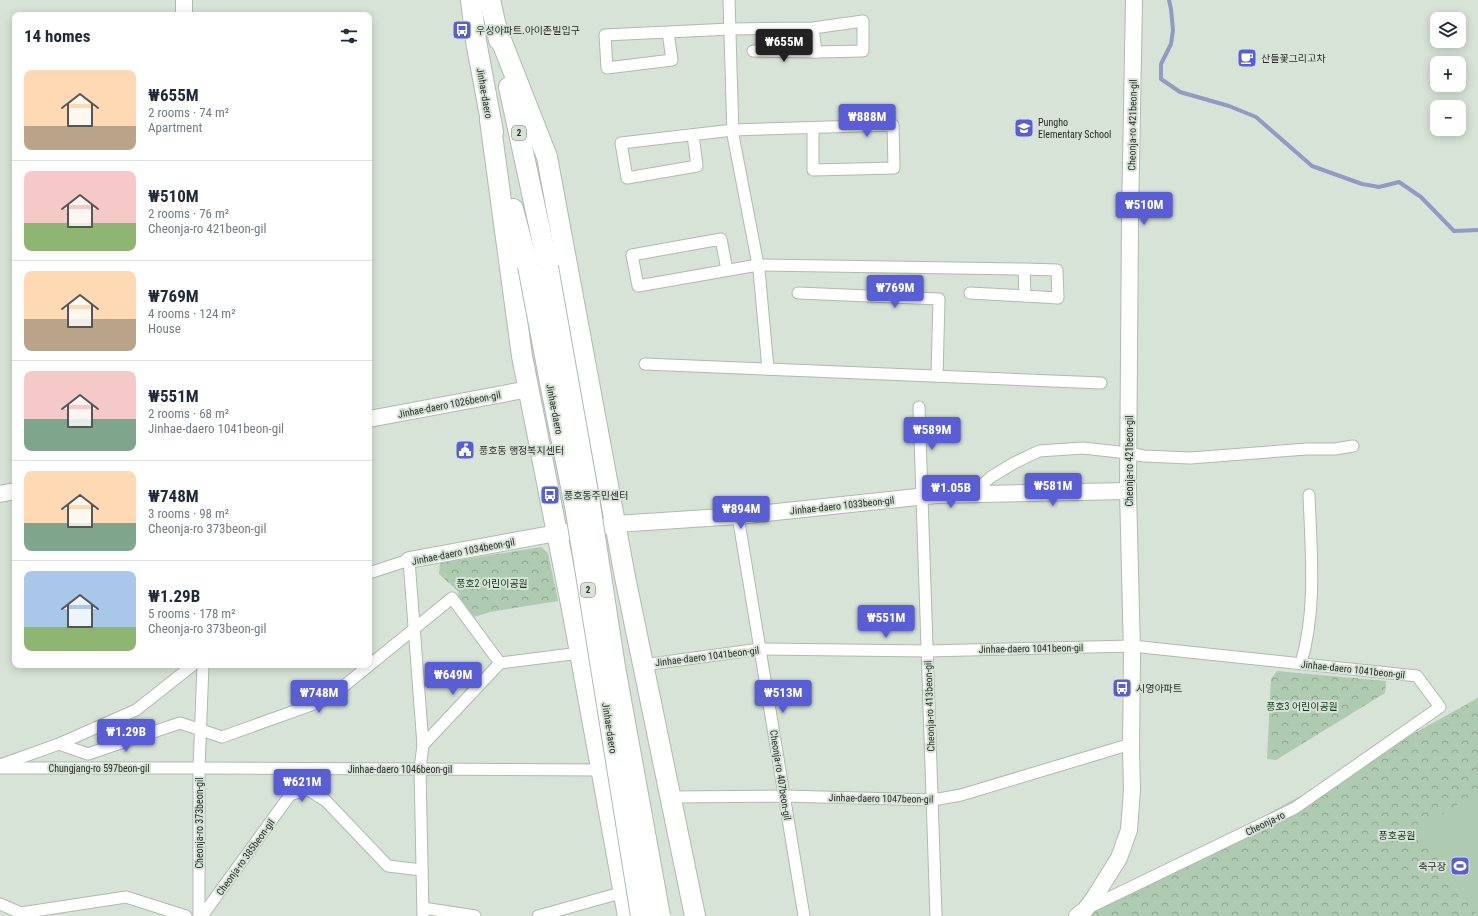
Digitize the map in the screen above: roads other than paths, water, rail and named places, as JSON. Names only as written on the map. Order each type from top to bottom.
[{"type":"highway","name":"Jinhae-daero","points":[[471,0],[476,41],[490,120],[528,266],[575,506],[640,916]]},
{"type":"highway","name":"Jinhae-daero","points":[[490,0],[548,267],[589,498],[615,667],[660,916]]},
{"type":"highway","points":[[496,27],[547,157],[643,665],[695,916]]},
{"type":"highway","points":[[490,120],[522,356],[580,653],[628,916]]},
{"type":"main road","points":[[184,0],[184,12]]},
{"type":"main road","name":"Cheonja-ro 421beon-gil","points":[[1081,913],[1094,898],[1119,858],[1129,830],[1132,790],[1132,646],[1128,452],[1134,0]]},
{"type":"main road","name":"Jinhae-daero 1026beon-gil","points":[[372,418],[529,389]]},
{"type":"main road","name":"Jinhae-daero 1033beon-gil","points":[[557,533],[587,530],[616,524],[738,516],[922,497],[978,494],[1128,491]]},
{"type":"main road","points":[[0,494],[12,492]]},
{"type":"main road","name":"Jinhae-daero 1034beon-gil","points":[[409,560],[557,533]]},
{"type":"street","points":[[729,0],[733,130],[758,265],[768,369]]},
{"type":"street","points":[[668,32],[672,60],[607,68],[604,36],[668,32],[730,29],[813,28],[863,21],[863,51],[753,51]]},
{"type":"street","points":[[813,28],[816,52]]},
{"type":"street","points":[[693,135],[697,166],[627,178],[621,143],[733,130],[893,125],[894,168],[813,170],[813,128]]},
{"type":"street","points":[[727,270],[721,239],[632,255],[638,286],[758,265],[1058,270],[1058,298],[970,293]]},
{"type":"street","points":[[1024,269],[1025,296]]},
{"type":"street","points":[[798,293],[939,299],[937,376]]},
{"type":"street","points":[[645,364],[1101,383]]},
{"type":"street","name":"Cheonja-ro 413beon-gil","points":[[919,407],[936,916]]},
{"type":"street","points":[[978,494],[982,485],[991,477],[1014,462],[1039,451],[1083,448],[1128,452],[1144,456],[1190,458],[1307,449],[1335,449],[1354,446]]},
{"type":"street","points":[[1301,663],[1307,645],[1310,609],[1312,564],[1309,495]]},
{"type":"street","name":"Cheonja-ro 407beon-gil","points":[[738,516],[804,916]]},
{"type":"street","points":[[409,560],[423,745],[420,769],[423,912],[475,916]]},
{"type":"street","name":"Jinhae-daero 1034beon-gil","points":[[372,572],[409,560]]},
{"type":"street","points":[[372,663],[452,598],[500,663]]},
{"type":"street","name":"Jinhae-daero 1041beon-gil","points":[[643,665],[760,649],[928,651],[1132,646],[1418,676],[1440,707]]},
{"type":"street","points":[[423,745],[500,663],[580,653]]},
{"type":"street","name":"Chungjang-ro 597beon-gil","points":[[0,767],[59,744],[136,710],[190,668]]},
{"type":"street","name":"Cheonja-ro 373beon-gil","points":[[199,916],[199,768],[203,668]]},
{"type":"street","points":[[59,744],[88,754],[180,723],[222,737],[328,698],[365,668]]},
{"type":"street","name":"Cheonja-ro","points":[[1081,913],[1295,808],[1440,707]]},
{"type":"street","name":"Jinhae-daero 1047beon-gil","points":[[671,797],[784,796],[933,800],[962,795],[1131,744]]},
{"type":"street","name":"Chungjang-ro 597beon-gil","points":[[0,767],[199,768]]},
{"type":"street","name":"Jinhae-daero 1046beon-gil","points":[[199,768],[602,770]]},
{"type":"street","name":"Cheonja-ro 385beon-gil","points":[[202,916],[290,795],[307,789],[326,802],[388,866],[422,870]]},
{"type":"street","points":[[538,916],[624,892]]},
{"type":"street","points":[[0,904],[21,913],[126,897],[186,916]]},
{"type":"waterway","points":[[1169,0],[1173,30],[1171,44],[1161,64],[1161,79],[1180,92],[1229,106],[1256,117],[1312,166],[1362,184],[1379,187],[1399,182],[1421,197],[1454,231],[1478,230]]},
{"type":"place","name":"우성아파트.아이존빌입구","points":[[462,30]]},
{"type":"place","name":"산들꽃그리고차","points":[[1247,58]]},
{"type":"place","name":"Pungho Elementary School","points":[[1024,128]]},
{"type":"place","name":"풍호동 행정복지센터","points":[[465,450]]},
{"type":"place","name":"풍호동주민센터","points":[[550,495]]},
{"type":"place","name":"시영아파트","points":[[1122,688]]},
{"type":"place","name":"축구장","points":[[1460,866]]},
{"type":"park label","name":"풍호2 어린이공원","points":[[492,583]]},
{"type":"park label","name":"풍호3 어린이공원","points":[[1302,706]]},
{"type":"park label","name":"풍호공원","points":[[1397,835]]}]
